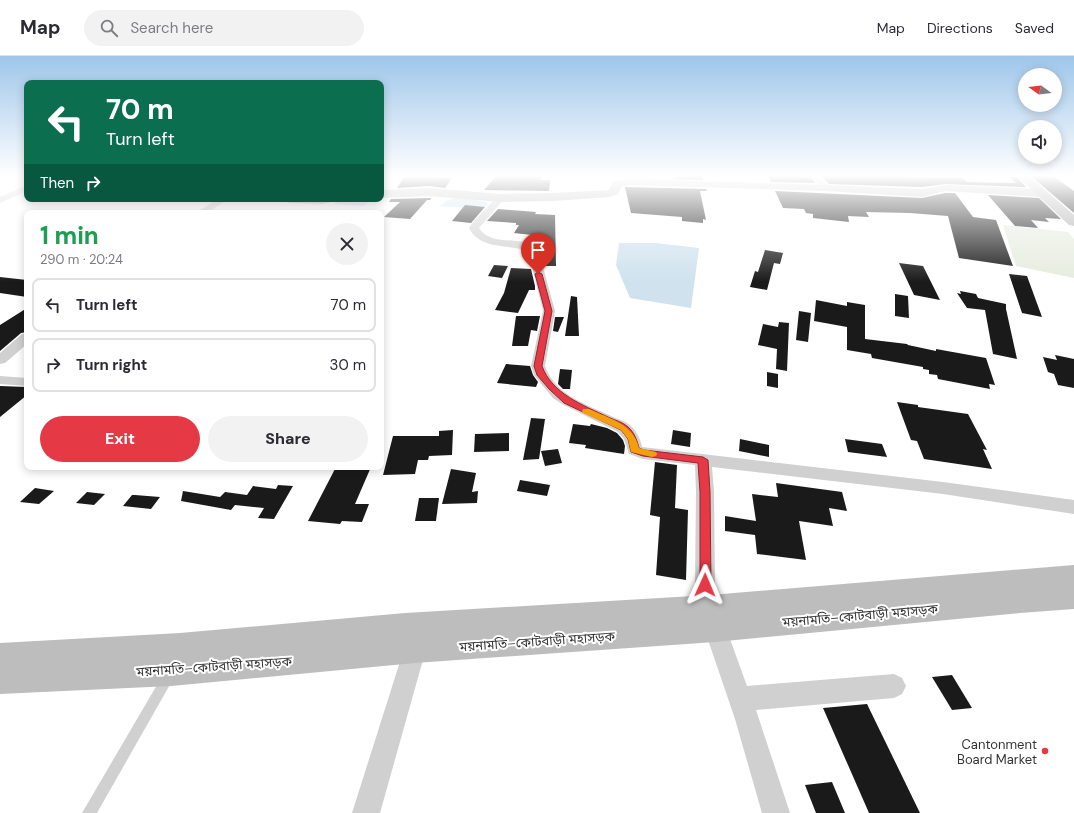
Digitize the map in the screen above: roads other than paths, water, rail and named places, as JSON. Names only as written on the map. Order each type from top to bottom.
[{"type":"main road","points":[[1062,211],[1074,222]]},
{"type":"main road","name":"ময়নামতি–কোটবাড়ী মহাসড়ক","points":[[0,658],[176,659],[415,649],[713,618],[1074,577]]},
{"type":"main road","name":"ময়নামতি–কোটবাড়ী মহাসড়ক","points":[[0,678],[176,659],[405,626],[713,618],[1074,597]]},
{"type":"street","points":[[488,211],[474,228],[476,232],[489,240],[533,249],[549,311],[538,366],[541,375],[558,395],[567,401],[624,428],[632,438],[635,450],[643,453],[943,488],[1074,507]]},
{"type":"street","points":[[0,360],[24,340]]},
{"type":"street","points":[[0,380],[24,382]]},
{"type":"street","points":[[703,460],[705,492],[705,585],[713,618],[776,813]]},
{"type":"street","points":[[366,813],[415,649]]},
{"type":"street","points":[[740,699],[894,686]]},
{"type":"lane","points":[[89,813],[176,659]]},
{"type":"water","points":[[619,243],[656,243],[699,248],[691,308],[630,298],[616,265]]},
{"type":"place","name":"Cantonment Board Market","points":[[1045,751]]}]
